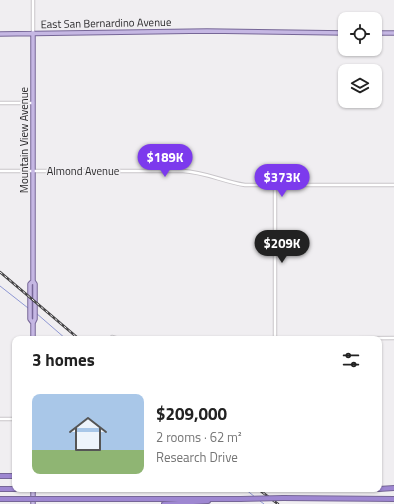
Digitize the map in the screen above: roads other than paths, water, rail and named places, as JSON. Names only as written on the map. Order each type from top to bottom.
[{"type":"highway","points":[[0,476],[12,476]]},
{"type":"highway","points":[[382,489],[394,488]]},
{"type":"highway","points":[[0,489],[12,489]]},
{"type":"highway","points":[[0,499],[283,498],[394,500]]},
{"type":"highway","points":[[164,504],[233,499]]},
{"type":"main road","name":"East San Bernardino Avenue","points":[[0,34],[213,31],[338,33]]},
{"type":"main road","points":[[382,33],[394,33]]},
{"type":"main road","name":"Mountain View Avenue","points":[[33,34],[33,281],[35,284],[33,336]]},
{"type":"main road","name":"Mountain View Avenue","points":[[33,281],[30,284],[30,319],[34,321]]},
{"type":"main road","points":[[33,492],[33,504]]},
{"type":"street","name":"Mountain View Avenue","points":[[33,0],[33,34]]},
{"type":"street","points":[[0,103],[33,103]]},
{"type":"street","name":"Almond Avenue","points":[[0,171],[189,171],[202,173],[239,184],[275,186],[394,185]]},
{"type":"street","points":[[275,186],[275,336]]},
{"type":"street","points":[[382,338],[394,338]]},
{"type":"street","points":[[0,419],[12,419]]},
{"type":"waterway","points":[[0,286],[28,308]]},
{"type":"waterway","points":[[36,313],[63,336]]},
{"type":"waterway","points":[[249,492],[255,497]]},
{"type":"waterway","points":[[260,501],[264,504]]},
{"type":"railway","points":[[0,272],[75,336]]},
{"type":"railway","points":[[262,492],[278,504]]}]
